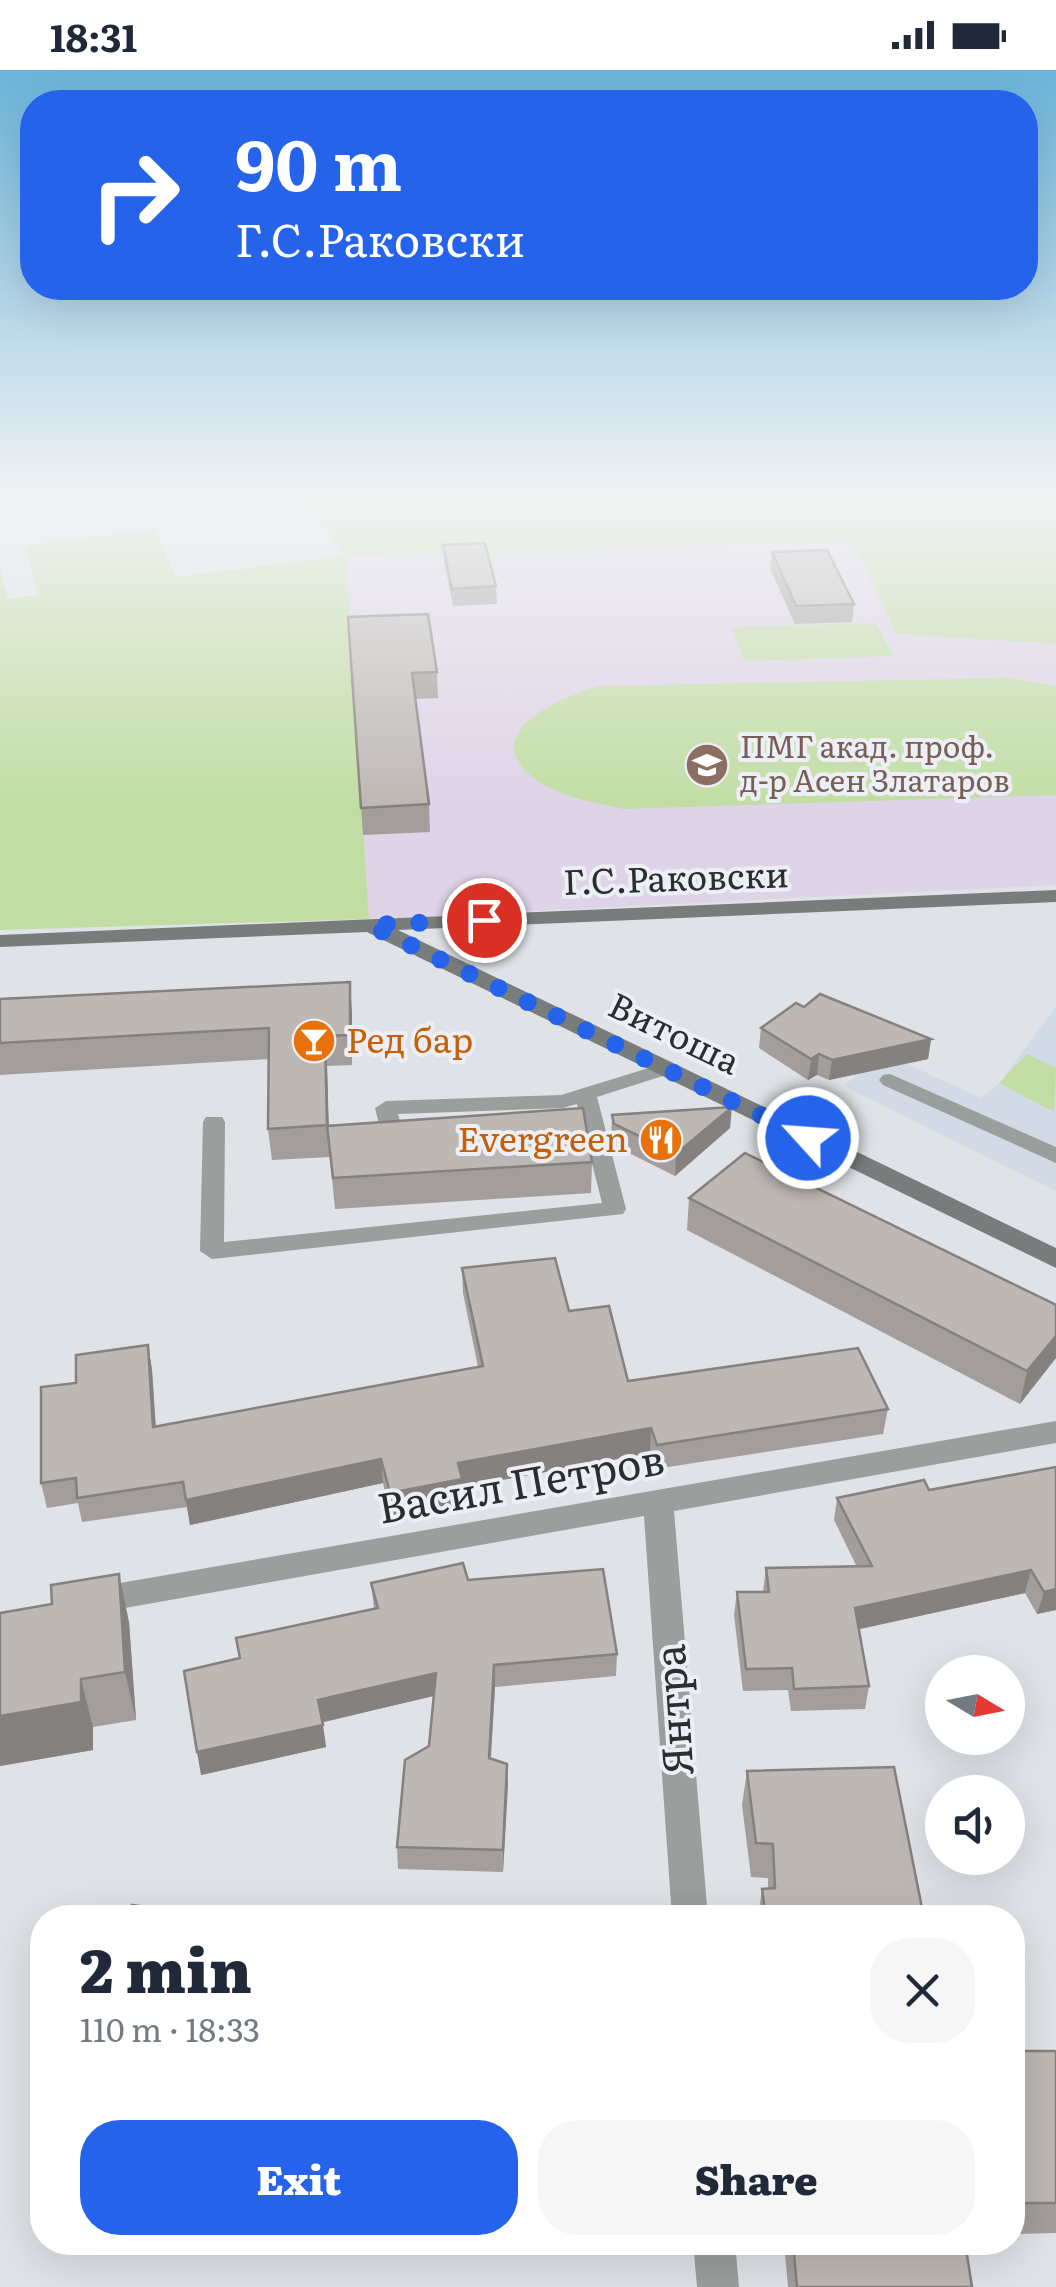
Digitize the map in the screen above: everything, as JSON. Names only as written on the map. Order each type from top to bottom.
[{"type":"street","name":"Г.С.Раковски","points":[[0,941],[1056,896]]},
{"type":"street","name":"Витоша","points":[[369,925],[1056,1259]]},
{"type":"street","name":"Васил Петров","points":[[58,1607],[1056,1432]]},
{"type":"street","name":"Янтра","points":[[658,1503],[689,1905]]},
{"type":"street","points":[[715,2255],[718,2287]]},
{"type":"lane","points":[[392,1132],[386,1108],[563,1101],[666,1069]]},
{"type":"lane","points":[[890,1080],[1056,1156]]},
{"type":"lane","points":[[214,1122],[212,1252],[615,1209],[585,1094]]},
{"type":"shaded area","name":"ПМГ акад. проф. д-р Асен Златаров","points":[[349,599],[879,599],[896,634],[1056,644],[1056,885],[369,919]]},
{"type":"shaded area","points":[[1056,1006],[1056,1191],[844,1086],[883,1053],[981,1098],[1000,1083]]},
{"type":"green space","points":[[0,599],[349,599],[369,919],[0,930]]},
{"type":"green space","points":[[879,599],[1056,599],[1056,644],[896,634]]},
{"type":"green space","points":[[876,623],[893,656],[744,661],[732,627]]},
{"type":"green space","points":[[1011,678],[1056,686],[1056,795],[623,809],[544,785],[519,762],[514,746],[519,732],[531,719],[565,698],[599,686]]},
{"type":"green space","points":[[1027,1054],[1056,1068],[1054,1112],[999,1083]]},
{"type":"building","points":[[793,599],[852,599],[854,604],[796,606]]},
{"type":"building","points":[[428,614],[437,672],[412,673],[429,804],[361,808],[348,617]]},
{"type":"building","points":[[350,982],[350,1035],[325,1036],[327,1125],[268,1129],[269,1028],[0,1043],[0,999]]},
{"type":"building","points":[[820,994],[931,1039],[832,1060],[819,1054],[811,1059],[761,1028],[796,1003],[804,1007]]},
{"type":"building","points":[[732,1107],[676,1154],[614,1124],[612,1115]]},
{"type":"building","points":[[583,1108],[592,1162],[333,1178],[327,1126]]},
{"type":"building","points":[[745,1153],[1056,1305],[1056,1336],[1027,1371],[689,1198]]},
{"type":"building","points":[[555,1258],[569,1311],[609,1306],[628,1381],[858,1348],[888,1409],[657,1445],[651,1428],[458,1463],[462,1479],[390,1493],[381,1459],[186,1500],[183,1482],[77,1498],[76,1478],[41,1483],[41,1387],[76,1383],[76,1355],[148,1345],[153,1427],[483,1366],[462,1268]]},
{"type":"building","points":[[1056,1467],[1056,1589],[1044,1592],[1031,1570],[855,1608],[869,1686],[794,1689],[792,1668],[746,1669],[737,1592],[769,1592],[766,1568],[872,1566],[837,1498],[924,1480],[929,1490]]},
{"type":"building","points":[[463,1563],[468,1580],[603,1569],[617,1654],[494,1665],[489,1758],[507,1764],[503,1850],[397,1847],[405,1760],[429,1746],[436,1673],[318,1700],[323,1725],[197,1752],[184,1671],[240,1658],[236,1638],[378,1608],[371,1583]]},
{"type":"building","points":[[119,1574],[125,1672],[81,1679],[81,1702],[0,1716],[0,1613],[52,1604],[51,1585]]},
{"type":"building","points":[[894,1767],[921,1905],[764,1905],[762,1889],[775,1888],[773,1844],[756,1843],[747,1771]]},
{"type":"building","points":[[1025,2051],[1056,2051],[1056,2203],[1025,2203]]},
{"type":"building","points":[[794,2255],[967,2255],[972,2287],[797,2287]]},
{"type":"place","name":"ПМГ акад. проф. д-р Асен Златаров","points":[[707,765]]},
{"type":"place","name":"Ред бар","points":[[314,1041]]},
{"type":"place","name":"Evergreen","points":[[661,1140]]},
{"type":"route","points":[[484,920],[369,925],[808,1138]]}]
